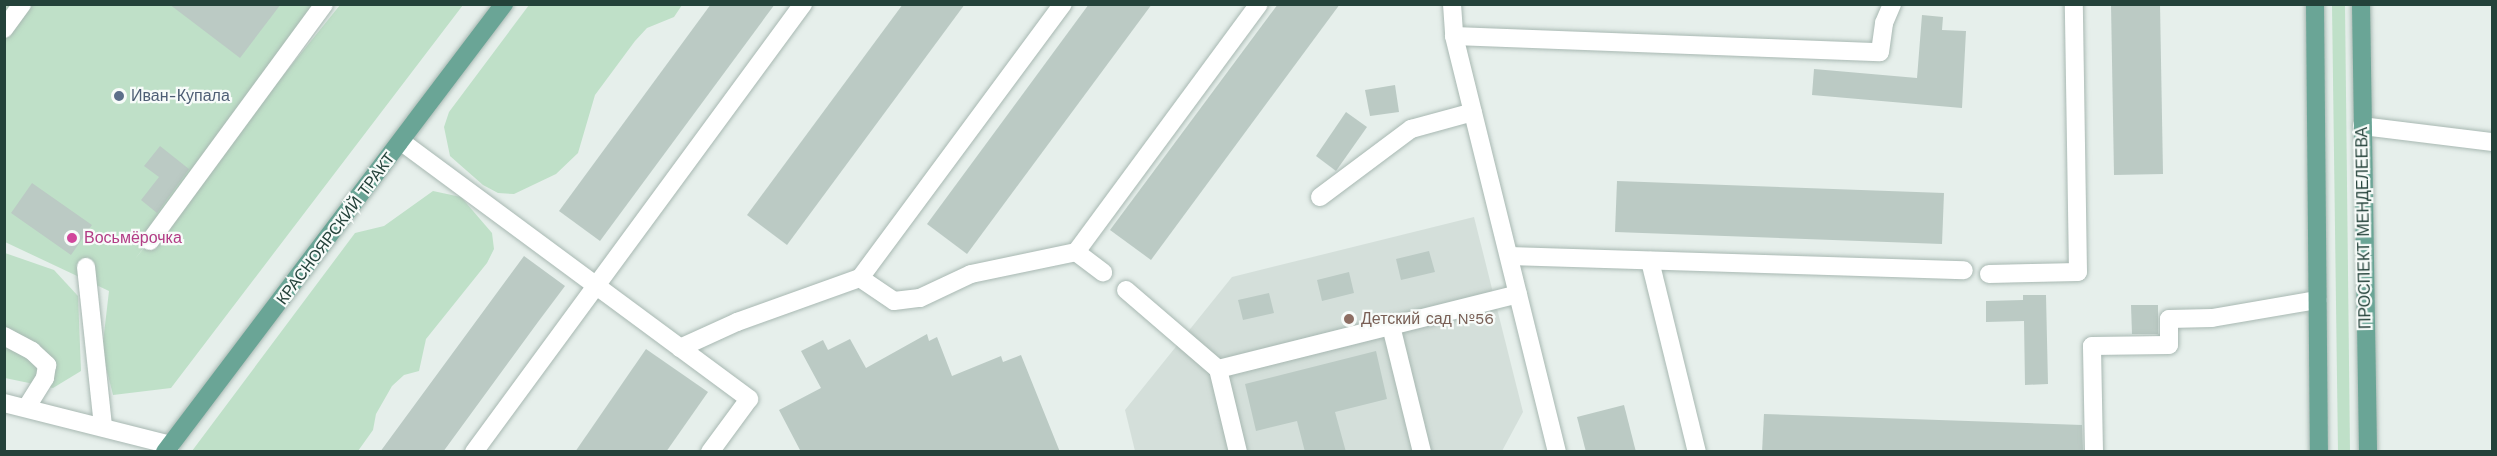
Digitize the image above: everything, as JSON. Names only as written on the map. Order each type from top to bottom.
[{"type":"main road","name":"КРАСНОЯРСКИЙ ТРАКТ","points":[[168,448],[402,142],[504,4]]},
{"type":"main road","points":[[2315,4],[2319,452]]},
{"type":"main road","name":"ПРОСПЕКТ МЕНДЕЛЕЕВА","points":[[2361,4],[2368,452]]},
{"type":"lane","points":[[4,29],[22,4]]},
{"type":"lane","points":[[150,241],[324,4]]},
{"type":"lane","points":[[474,452],[803,4]]},
{"type":"lane","points":[[680,348],[737,322],[860,278],[1063,4]]},
{"type":"lane","points":[[860,278],[894,301],[920,298],[971,274],[1076,252],[1259,4]]},
{"type":"lane","points":[[1452,4],[1454,36],[1557,452]]},
{"type":"lane","points":[[1454,36],[1880,52],[1884,23],[1892,4]]},
{"type":"lane","points":[[1989,274],[2078,272],[2074,4]]},
{"type":"lane","points":[[1320,197],[1411,129],[1473,112]]},
{"type":"lane","points":[[2362,126],[2493,142]]},
{"type":"lane","points":[[402,142],[749,399],[710,452]]},
{"type":"lane","points":[[1076,252],[1103,272]]},
{"type":"lane","points":[[1509,256],[1964,270]]},
{"type":"lane","points":[[1650,261],[1697,452]]},
{"type":"lane","points":[[86,267],[103,428]]},
{"type":"lane","points":[[1126,290],[1218,369],[1238,452]]},
{"type":"lane","points":[[1218,369],[1518,294]]},
{"type":"lane","points":[[2094,452],[2092,346],[2169,345],[2169,319],[2212,318],[2317,300]]},
{"type":"lane","points":[[1391,326],[1422,452]]},
{"type":"lane","points":[[4,336],[32,351],[47,366],[45,378],[27,407]]},
{"type":"lane","points":[[4,403],[27,407],[168,448]]},
{"type":"shaded area","name":"Детский сад №56","points":[[1474,217],[1523,412],[1502,451],[1135,451],[1125,410],[1232,277]]},
{"type":"green space","points":[[5,5],[330,5],[135,259],[340,5],[463,5],[171,388],[113,395],[102,351],[109,291],[5,242]]},
{"type":"green space","points":[[529,5],[682,5],[674,17],[647,28],[595,95],[578,153],[556,174],[514,194],[498,193],[483,185],[450,156],[444,127],[449,112]]},
{"type":"green space","points":[[2332,5],[2345,5],[2350,452],[2338,451]]},
{"type":"green space","points":[[433,191],[461,197],[492,233],[494,249],[487,263],[426,339],[419,371],[404,375],[392,386],[376,414],[373,430],[358,451],[192,451],[355,233],[384,226]]},
{"type":"green space","points":[[5,253],[54,270],[78,296],[81,371],[53,388],[5,378]]},
{"type":"building","points":[[169,4],[281,4],[240,58]]},
{"type":"building","points":[[711,4],[775,4],[600,241],[559,211]]},
{"type":"building","points":[[903,4],[965,4],[787,245],[747,215]]},
{"type":"building","points":[[1089,4],[1152,4],[967,254],[927,224]]},
{"type":"building","points":[[1278,4],[1340,4],[1151,260],[1110,230]]},
{"type":"building","points":[[2111,4],[2160,4],[2163,174],[2114,175]]},
{"type":"building","points":[[1922,15],[1943,17],[1942,30],[1966,31],[1962,108],[1812,95],[1814,69],[1917,78]]},
{"type":"building","points":[[1395,85],[1399,112],[1370,116],[1365,90]]},
{"type":"building","points":[[1346,112],[1367,127],[1336,171],[1316,156]]},
{"type":"building","points":[[160,146],[189,169],[157,213],[141,200],[159,177],[144,166]]},
{"type":"building","points":[[1617,181],[1944,193],[1942,244],[1615,232]]},
{"type":"building","points":[[32,183],[92,225],[71,255],[11,213]]},
{"type":"building","points":[[1429,251],[1435,272],[1401,280],[1396,259]]},
{"type":"building","points":[[524,256],[565,286],[443,452],[380,452]]},
{"type":"building","points":[[1349,272],[1354,293],[1322,301],[1317,280]]},
{"type":"building","points":[[1269,293],[1274,313],[1243,320],[1238,300]]},
{"type":"building","points":[[2023,295],[2046,295],[2048,384],[2025,385],[2024,321],[1986,322],[1986,301],[2023,300]]},
{"type":"building","points":[[2131,305],[2158,305],[2158,334],[2132,334]]},
{"type":"building","points":[[927,334],[929,341],[937,337],[952,376],[1001,356],[1003,362],[1021,355],[1060,452],[801,452],[779,410],[821,388],[801,351],[823,340],[828,350],[850,339],[866,368]]},
{"type":"building","points":[[646,349],[708,392],[666,452],[575,452]]},
{"type":"building","points":[[1376,351],[1387,399],[1335,412],[1346,452],[1305,452],[1297,421],[1256,431],[1245,384]]},
{"type":"building","points":[[1624,405],[1636,452],[1586,452],[1577,417]]},
{"type":"building","points":[[1764,414],[2082,425],[2083,452],[1762,452]]},
{"type":"place","name":"Иван-Купала","points":[[119,96]]},
{"type":"place","name":"Восьмёрочка","points":[[72,238]]},
{"type":"place","name":"Детский сад №56","points":[[1349,319]]}]
